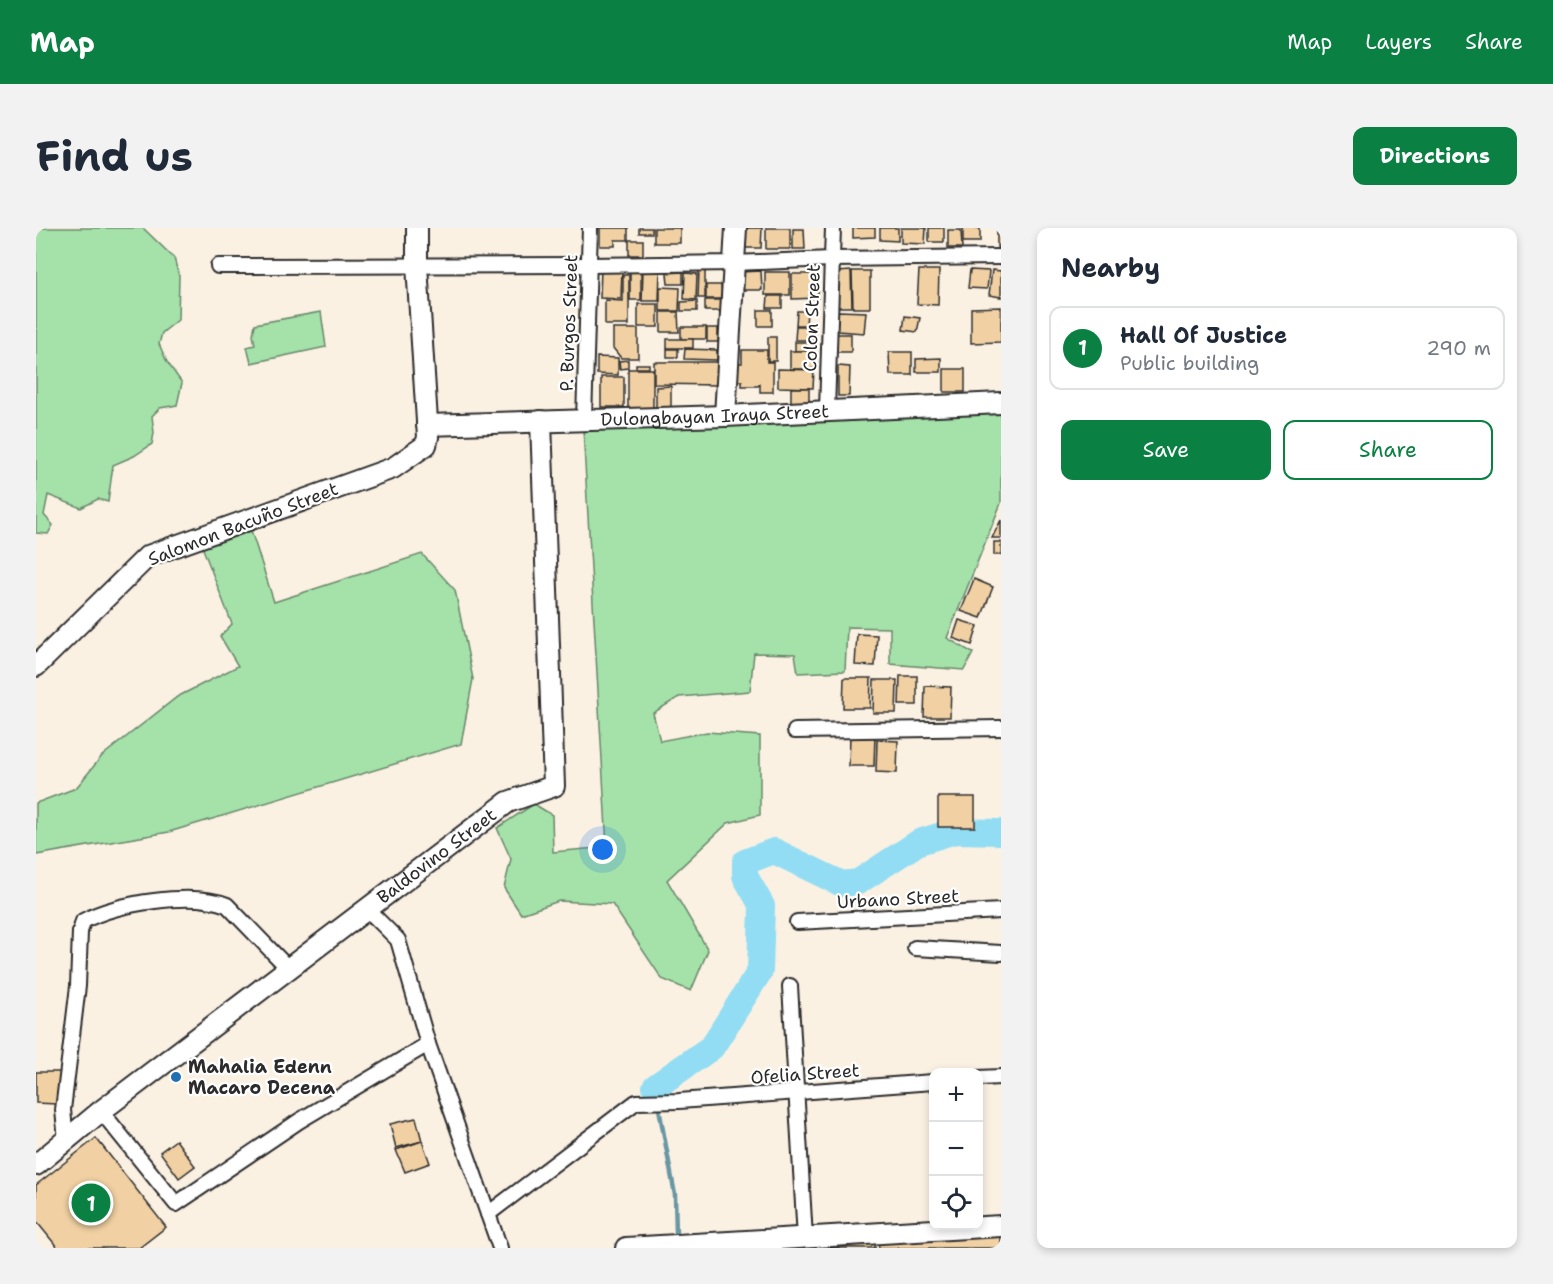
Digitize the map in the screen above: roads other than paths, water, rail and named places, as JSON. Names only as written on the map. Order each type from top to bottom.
[{"type":"street","points":[[417,228],[417,265],[427,425]]},
{"type":"street","name":"P. Burgos Street","points":[[584,419],[590,228]]},
{"type":"street","points":[[725,416],[736,228]]},
{"type":"street","name":"Colon Street","points":[[827,410],[833,228]]},
{"type":"street","points":[[218,266],[588,265],[1001,257]]},
{"type":"street","name":"Dulongbayan Iraya Street","points":[[427,425],[725,416],[1001,403]]},
{"type":"street","name":"Baldovino Street","points":[[36,1165],[101,1111],[508,802],[554,786],[541,421]]},
{"type":"street","name":"Salomon Bacuño Street","points":[[36,666],[148,556],[393,468],[426,445],[427,425]]},
{"type":"street","points":[[795,731],[1001,728]]},
{"type":"street","points":[[66,1140],[63,1110],[78,986],[80,932],[83,921],[97,914],[146,903],[189,898],[214,900],[227,905],[289,969]]},
{"type":"street","points":[[368,909],[398,940],[428,1044],[500,1248]]},
{"type":"street","name":"Urbano Street","points":[[797,922],[1001,911]]},
{"type":"street","points":[[915,948],[1001,953]]},
{"type":"street","points":[[790,986],[805,1238]]},
{"type":"street","points":[[101,1111],[176,1204],[299,1120],[428,1044]]},
{"type":"street","points":[[983,1078],[1001,1077]]},
{"type":"street","name":"Ofelia Street","points":[[488,1214],[636,1102],[679,1101],[929,1082]]},
{"type":"street","points":[[626,1248],[1001,1226]]},
{"type":"waterway","points":[[655,1087],[712,1047],[760,971],[762,906],[745,876],[745,862],[774,851],[842,884],[858,882],[919,842],[955,831],[1001,832]]},
{"type":"waterway","points":[[655,1087],[675,1195],[676,1234],[672,1239]]},
{"type":"place","name":"Mahalia Edenn Macaro Decena","points":[[176,1077]]},
{"type":"place","name":"Hall Of Justice","points":[[91,1203]]}]
